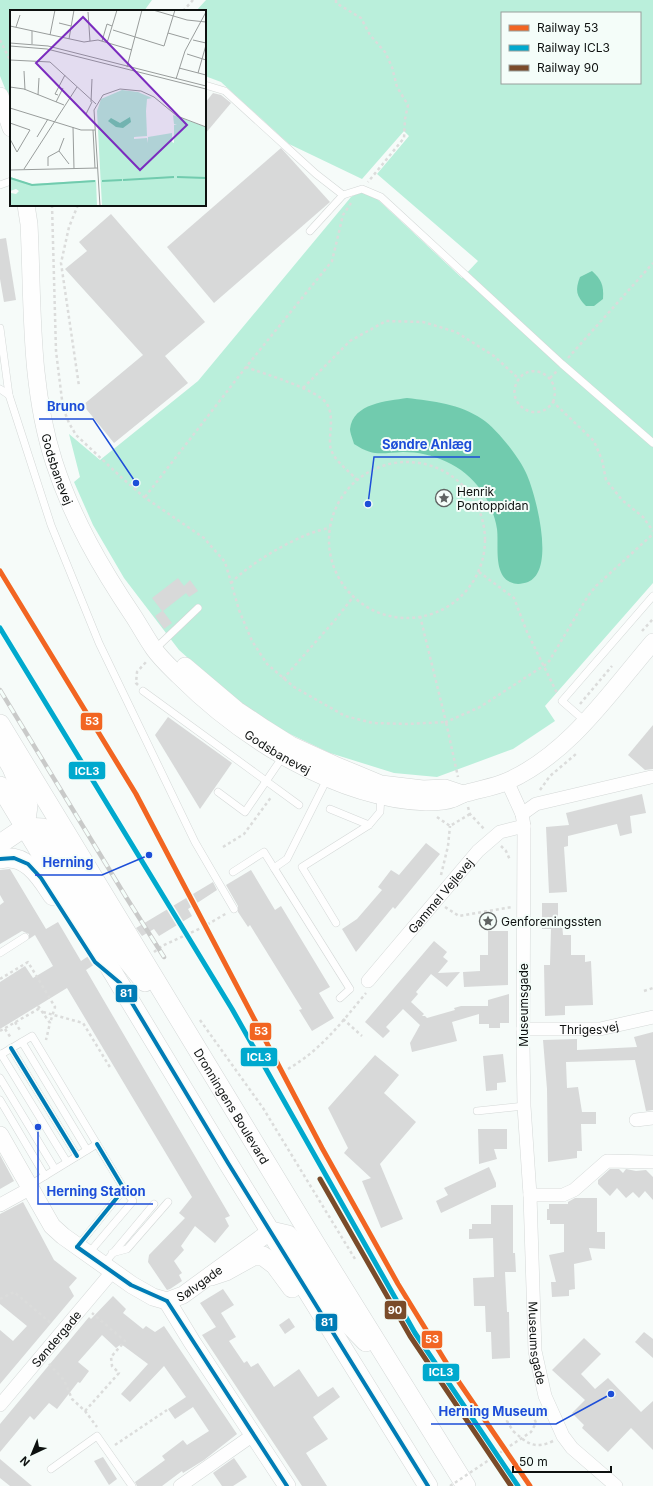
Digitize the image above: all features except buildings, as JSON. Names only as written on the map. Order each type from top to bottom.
[{"type":"main road","name":"Dronningens Boulevard","points":[[0,724],[187,1017],[287,1197],[466,1486]]},
{"type":"main road","points":[[0,747],[12,768],[28,806],[25,827]]},
{"type":"main road","points":[[0,786],[228,1164],[428,1486]]},
{"type":"main road","points":[[0,844],[25,827],[43,828],[122,954],[187,1017]]},
{"type":"main road","points":[[0,860],[14,858],[28,864],[41,878],[95,962],[120,983]]},
{"type":"main road","points":[[271,1231],[283,1219],[287,1197]]},
{"type":"main road","points":[[271,1231],[288,1235],[297,1244],[340,1314],[393,1370]]},
{"type":"main road","points":[[211,1276],[226,1271],[253,1256],[263,1256],[275,1265],[288,1281],[329,1349],[353,1367]]},
{"type":"street","points":[[0,96],[10,125]]},
{"type":"street","name":"Godsbanevej","points":[[26,206],[31,262],[33,340],[37,388],[43,422],[67,499],[108,579],[136,620],[158,648],[287,750],[331,772],[381,790],[461,786]]},
{"type":"street","points":[[461,786],[507,782],[537,765],[560,748],[579,716],[646,639]]},
{"type":"street","points":[[523,820],[536,804],[651,777]]},
{"type":"street","name":"Museumsgade","points":[[507,782],[523,820],[524,1106],[530,1196],[534,1351],[544,1396],[563,1436],[572,1448],[616,1486]]},
{"type":"street","name":"Gammel Vejlevej","points":[[368,981],[478,851],[500,832],[523,820]]},
{"type":"street","name":"Thrigesvej","points":[[524,1029],[600,1029],[653,1017]]},
{"type":"street","points":[[636,1120],[653,1118]]},
{"type":"street","name":"Sølvgade","points":[[2,1141],[30,1186],[52,1226],[83,1250],[109,1263],[146,1293],[167,1301],[183,1295],[271,1231]]},
{"type":"street","points":[[530,1196],[563,1195],[574,1190],[607,1161],[653,1162]]},
{"type":"street","points":[[0,1204],[30,1186]]},
{"type":"street","name":"Søndergade","points":[[0,1405],[84,1306],[109,1263]]},
{"type":"street","points":[[167,1301],[287,1486]]},
{"type":"street","points":[[180,1486],[253,1435]]},
{"type":"lane","points":[[206,85],[225,91],[316,174],[343,195]]},
{"type":"lane","points":[[0,185],[10,181]]},
{"type":"lane","points":[[310,231],[343,195],[362,189],[381,197],[562,364],[653,443]]},
{"type":"lane","points":[[0,328],[9,395],[51,525],[99,643],[195,842],[234,910]]},
{"type":"lane","points":[[0,389],[9,395]]},
{"type":"lane","points":[[579,716],[562,701],[653,596]]},
{"type":"lane","points":[[158,648],[198,608]]},
{"type":"lane","points":[[143,691],[299,805]]},
{"type":"lane","points":[[218,792],[245,812],[287,750]]},
{"type":"lane","points":[[274,868],[287,859],[331,772]]},
{"type":"lane","points":[[336,923],[302,867],[369,825],[380,812],[381,790]]},
{"type":"lane","points":[[330,809],[369,825]]},
{"type":"lane","points":[[233,872],[264,852],[350,989],[340,998]]},
{"type":"lane","points":[[0,952],[25,937]]},
{"type":"lane","points":[[67,1162],[1,1054],[32,1036],[133,1201],[83,1250]]},
{"type":"lane","points":[[22,1042],[87,1150]]},
{"type":"lane","points":[[12,1048],[77,1156]]},
{"type":"lane","points":[[0,1078],[55,1169]]},
{"type":"lane","points":[[0,1100],[45,1176]]},
{"type":"lane","points":[[477,1111],[524,1106]]},
{"type":"lane","points":[[30,1186],[97,1144]]},
{"type":"lane","points":[[83,1250],[124,1188]]},
{"type":"lane","points":[[109,1263],[127,1249],[168,1202]]},
{"type":"lane","points":[[109,1263],[154,1204]]},
{"type":"lane","points":[[51,1469],[97,1436],[132,1486]]},
{"type":"path","points":[[184,10],[193,0]]},
{"type":"path","points":[[336,0],[336,3],[341,7],[361,18],[370,35],[385,52],[392,67],[397,87],[408,105],[405,119],[404,138],[373,177]]},
{"type":"path","points":[[0,40],[10,60]]},
{"type":"path","points":[[144,497],[246,367],[332,261],[343,215],[362,189]]},
{"type":"path","points":[[52,206],[54,323],[63,408],[69,423],[76,435],[116,473],[144,497],[204,538],[225,562],[238,610],[252,641],[267,664],[283,679],[316,701],[345,716],[373,723],[406,724],[446,722],[480,707],[548,663],[588,596],[596,586],[653,533],[642,517],[622,500],[606,480],[602,460],[594,441],[553,402]]},
{"type":"path","points":[[78,206],[69,227],[61,262],[79,386]]},
{"type":"path","points":[[550,378],[653,263]]},
{"type":"path","points":[[303,388],[350,341],[386,321],[424,322],[456,332],[494,356],[519,379]]},
{"type":"path","points":[[246,367],[316,393],[327,404],[331,420],[331,451],[357,480]]},
{"type":"path","points":[[537,371],[550,378],[554,383],[556,394],[553,402],[548,408],[542,412],[531,412],[524,409],[519,404],[514,394],[519,379],[527,373],[537,371]]},
{"type":"path","points":[[410,462],[434,467],[446,472],[461,483],[473,498],[481,515],[486,533],[484,556],[479,572],[461,596],[449,605],[435,612],[420,616],[402,617],[385,614],[368,607],[354,596],[342,582],[334,565],[330,547],[330,528],[335,510],[341,499],[357,480],[373,469],[391,463],[410,462]]},
{"type":"path","points":[[231,584],[262,558],[317,530],[330,528]]},
{"type":"path","points":[[479,572],[514,598],[527,632],[556,690]]},
{"type":"path","points":[[283,679],[354,596]]},
{"type":"path","points":[[420,616],[461,786],[470,814],[493,838]]},
{"type":"path","points":[[646,639],[653,619]]},
{"type":"path","points":[[143,691],[136,683],[138,672],[158,648]]},
{"type":"path","points":[[579,716],[613,665]]},
{"type":"path","points":[[223,847],[244,834],[277,789]]},
{"type":"path","points":[[436,880],[441,874],[448,846],[450,826]]},
{"type":"path","points":[[436,900],[452,913],[459,916],[491,909],[500,910],[507,907],[523,907]]},
{"type":"path","points":[[158,958],[154,952],[162,946],[203,928],[234,910]]},
{"type":"path","points":[[0,979],[28,962],[55,1007],[44,1046]]},
{"type":"path","points":[[288,1069],[304,1060],[323,1044],[367,992],[370,986],[368,981]]},
{"type":"path","points":[[644,991],[653,988]]},
{"type":"path","points":[[0,1031],[39,1007],[50,1023]]},
{"type":"path","points":[[42,1012],[83,1022],[110,1069]]},
{"type":"path","points":[[187,1017],[263,1108],[355,1259]]},
{"type":"path","points":[[344,1019],[362,1036]]},
{"type":"path","points":[[0,1299],[14,1292],[61,1333]]},
{"type":"path","points":[[84,1306],[125,1341],[111,1357],[112,1366],[119,1373],[85,1411]]},
{"type":"path","points":[[41,1356],[64,1380],[72,1399],[85,1411],[97,1426],[97,1436]]},
{"type":"path","points":[[450,1486],[531,1432],[536,1423],[533,1414],[526,1408],[517,1408],[509,1414],[507,1420],[513,1431],[530,1445],[540,1445],[563,1436]]},
{"type":"path","points":[[108,1450],[167,1410]]},
{"type":"shaded area","points":[[0,0],[152,0],[145,10],[10,10],[10,101],[0,76]]},
{"type":"shaded area","points":[[206,0],[653,0],[653,583],[545,706],[555,721],[513,749],[437,777],[394,773],[330,753],[273,726],[225,691],[179,650],[124,578],[93,525],[74,482],[80,477],[69,434],[100,460],[198,381],[351,197],[360,192],[375,197],[462,278],[478,261],[377,174],[409,136],[404,131],[362,179],[289,144],[221,82],[206,76],[206,10],[197,10]]},
{"type":"shaded area","points":[[592,271],[601,283],[603,299],[594,306],[586,306],[578,296],[577,286],[580,277]]},
{"type":"shaded area","points":[[407,398],[446,404],[474,414],[488,424],[508,444],[519,460],[531,485],[539,515],[541,532],[541,564],[536,575],[528,582],[519,584],[512,583],[505,578],[501,572],[498,558],[496,524],[487,499],[474,481],[456,467],[436,457],[425,454],[403,452],[372,453],[354,444],[350,429],[352,420],[357,414],[372,405],[381,402]]},
{"type":"railway","points":[[0,690],[164,957]]},
{"type":"rail line","name":"53","points":[[0,571],[136,794],[322,1148],[398,1284],[452,1372],[530,1486]]},
{"type":"rail line","name":"ICL3","points":[[0,628],[232,1009],[415,1333],[518,1486]]},
{"type":"rail line","name":"90","points":[[320,1179],[410,1336],[511,1486]]},
{"type":"transit line","name":"81","points":[[0,859],[14,858],[28,864],[41,878],[95,962],[120,983],[228,1163],[428,1486]]},
{"type":"transit line","name":"81","points":[[11,1048],[77,1156]]},
{"type":"transit line","name":"81","points":[[77,1247],[124,1189],[97,1144]]},
{"type":"transit line","name":"81","points":[[77,1247],[131,1285],[167,1301]]},
{"type":"transit line","name":"81","points":[[167,1301],[287,1486]]},
{"type":"place","name":"Bruno","points":[[136,483]]},
{"type":"place","name":"Henrik Pontoppidan","points":[[444,498]]},
{"type":"place","name":"Søndre Anlæg","points":[[368,504]]},
{"type":"place","name":"Herning","points":[[149,855]]},
{"type":"place","name":"Genforeningssten","points":[[488,921]]},
{"type":"place","name":"Herning Station","points":[[38,1127]]},
{"type":"place","name":"Herning Museum","points":[[611,1394]]}]
